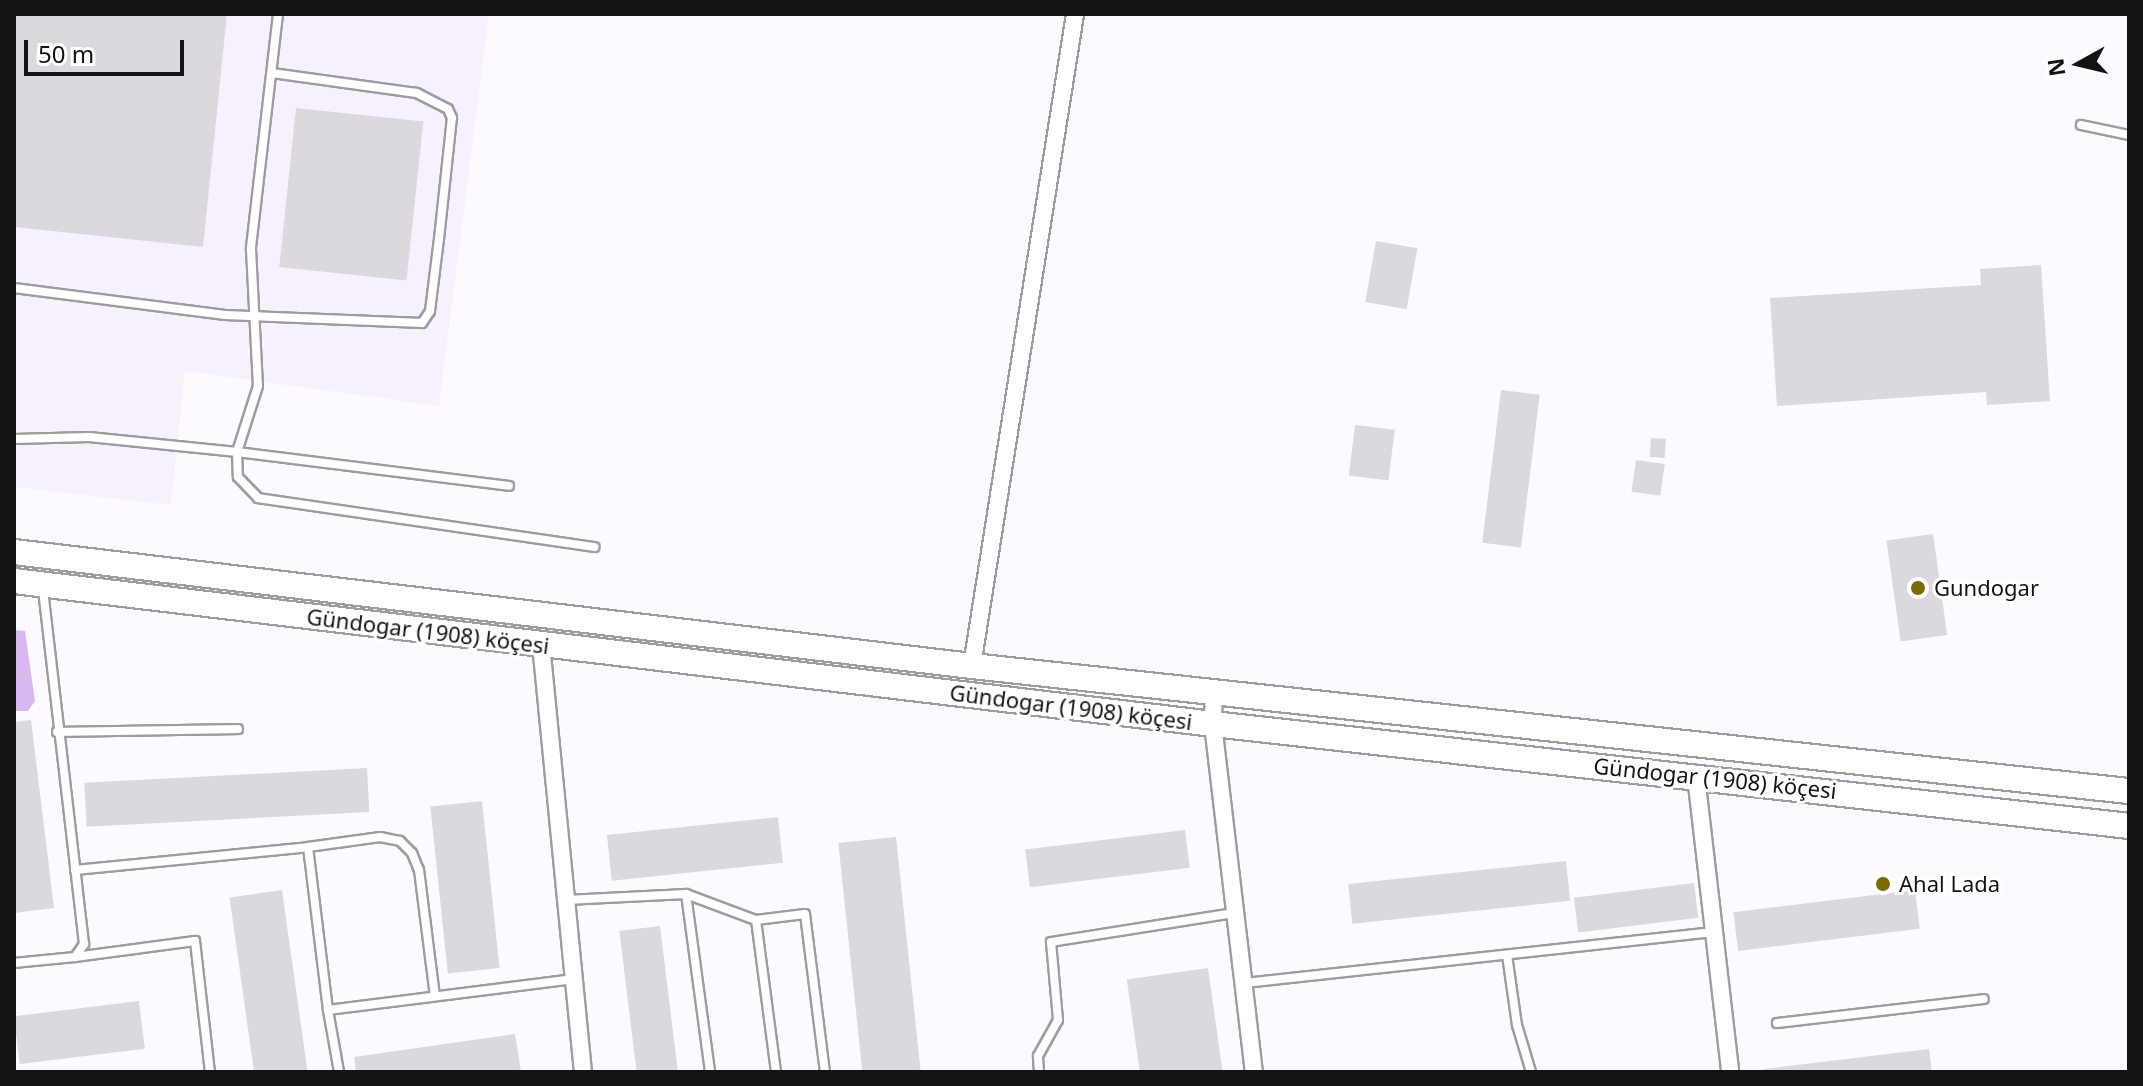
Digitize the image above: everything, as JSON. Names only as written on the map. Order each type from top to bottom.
[{"type":"main road","name":"Gündogar (1908) köçesi","points":[[14,552],[972,666],[2129,791]]},
{"type":"main road","name":"Gündogar (1908) köçesi","points":[[14,581],[1213,724],[2129,826]]},
{"type":"main road","points":[[541,644],[543,615]]},
{"type":"street","points":[[972,666],[1075,14]]},
{"type":"street","points":[[541,644],[583,1072]]},
{"type":"street","points":[[1214,690],[1213,724],[1254,1072]]},
{"type":"street","points":[[1696,776],[1730,1072]]},
{"type":"lane","points":[[278,14],[251,249],[257,317],[258,386],[237,452],[238,477],[258,498],[594,547]]},
{"type":"lane","points":[[14,288],[257,317],[422,323],[430,311],[452,118],[436,100],[416,93],[272,73]]},
{"type":"lane","points":[[2081,125],[2129,135]]},
{"type":"lane","points":[[14,439],[89,437],[509,486]]},
{"type":"lane","points":[[43,584],[57,732],[84,944],[75,957]]},
{"type":"lane","points":[[57,732],[238,729]]},
{"type":"lane","points":[[75,870],[380,837],[400,841],[412,853],[419,870],[435,996]]},
{"type":"lane","points":[[308,847],[328,1010],[339,1072]]},
{"type":"lane","points":[[566,900],[686,894],[756,920],[805,914],[825,1072]]},
{"type":"lane","points":[[686,894],[710,1072]]},
{"type":"lane","points":[[1039,1072],[1038,1056],[1058,1020],[1051,942],[1236,913]]},
{"type":"lane","points":[[756,920],[776,1072]]},
{"type":"lane","points":[[1244,983],[1714,932]]},
{"type":"lane","points":[[14,963],[195,941],[210,1072]]},
{"type":"lane","points":[[1507,955],[1517,1025],[1531,1072]]},
{"type":"lane","points":[[328,1010],[574,979]]},
{"type":"lane","points":[[1777,1023],[1984,999]]},
{"type":"shaded area","points":[[14,14],[489,14],[439,406],[185,371],[171,505],[14,487]]},
{"type":"shaded area","points":[[14,630],[25,631],[35,701],[28,711],[14,711]]},
{"type":"building","points":[[14,14],[227,14],[203,247],[14,227]]},
{"type":"building","points":[[296,108],[423,121],[407,281],[279,267]]},
{"type":"building","points":[[1376,241],[1417,248],[1407,309],[1365,302]]},
{"type":"building","points":[[2041,265],[2050,401],[1987,405],[1986,392],[1777,406],[1770,298],[1981,285],[1980,269]]},
{"type":"building","points":[[1501,390],[1540,395],[1521,548],[1482,543]]},
{"type":"building","points":[[1355,425],[1395,430],[1388,480],[1349,476]]},
{"type":"building","points":[[1651,438],[1666,439],[1665,458],[1650,457]]},
{"type":"building","points":[[1636,460],[1665,464],[1660,496],[1632,492]]},
{"type":"building","points":[[1933,534],[1947,635],[1901,642],[1886,541]]},
{"type":"building","points":[[31,720],[54,908],[14,913],[14,722]]},
{"type":"building","points":[[367,768],[369,812],[87,827],[84,783]]},
{"type":"building","points":[[482,801],[500,968],[448,974],[430,806]]},
{"type":"building","points":[[778,817],[783,863],[612,881],[607,835]]},
{"type":"building","points":[[1185,830],[1190,868],[1030,887],[1025,850]]},
{"type":"building","points":[[896,837],[921,1072],[862,1072],[838,843]]},
{"type":"building","points":[[1566,861],[1570,901],[1352,924],[1348,884]]},
{"type":"building","points":[[1694,883],[1698,918],[1578,932],[1574,898]]},
{"type":"building","points":[[282,890],[308,1072],[254,1072],[230,897]]},
{"type":"building","points":[[1915,890],[1920,929],[1738,951],[1733,912]]},
{"type":"building","points":[[660,926],[678,1072],[637,1072],[619,931]]},
{"type":"building","points":[[1208,968],[1223,1072],[1140,1072],[1127,979]]},
{"type":"building","points":[[139,1001],[145,1049],[20,1064],[14,1016]]},
{"type":"building","points":[[515,1034],[521,1072],[356,1072],[354,1057]]},
{"type":"building","points":[[1929,1049],[1932,1072],[1764,1072],[1764,1069]]},
{"type":"place","name":"Gundogar","points":[[1918,588]]},
{"type":"place","name":"Ahal Lada","points":[[1883,884]]}]
